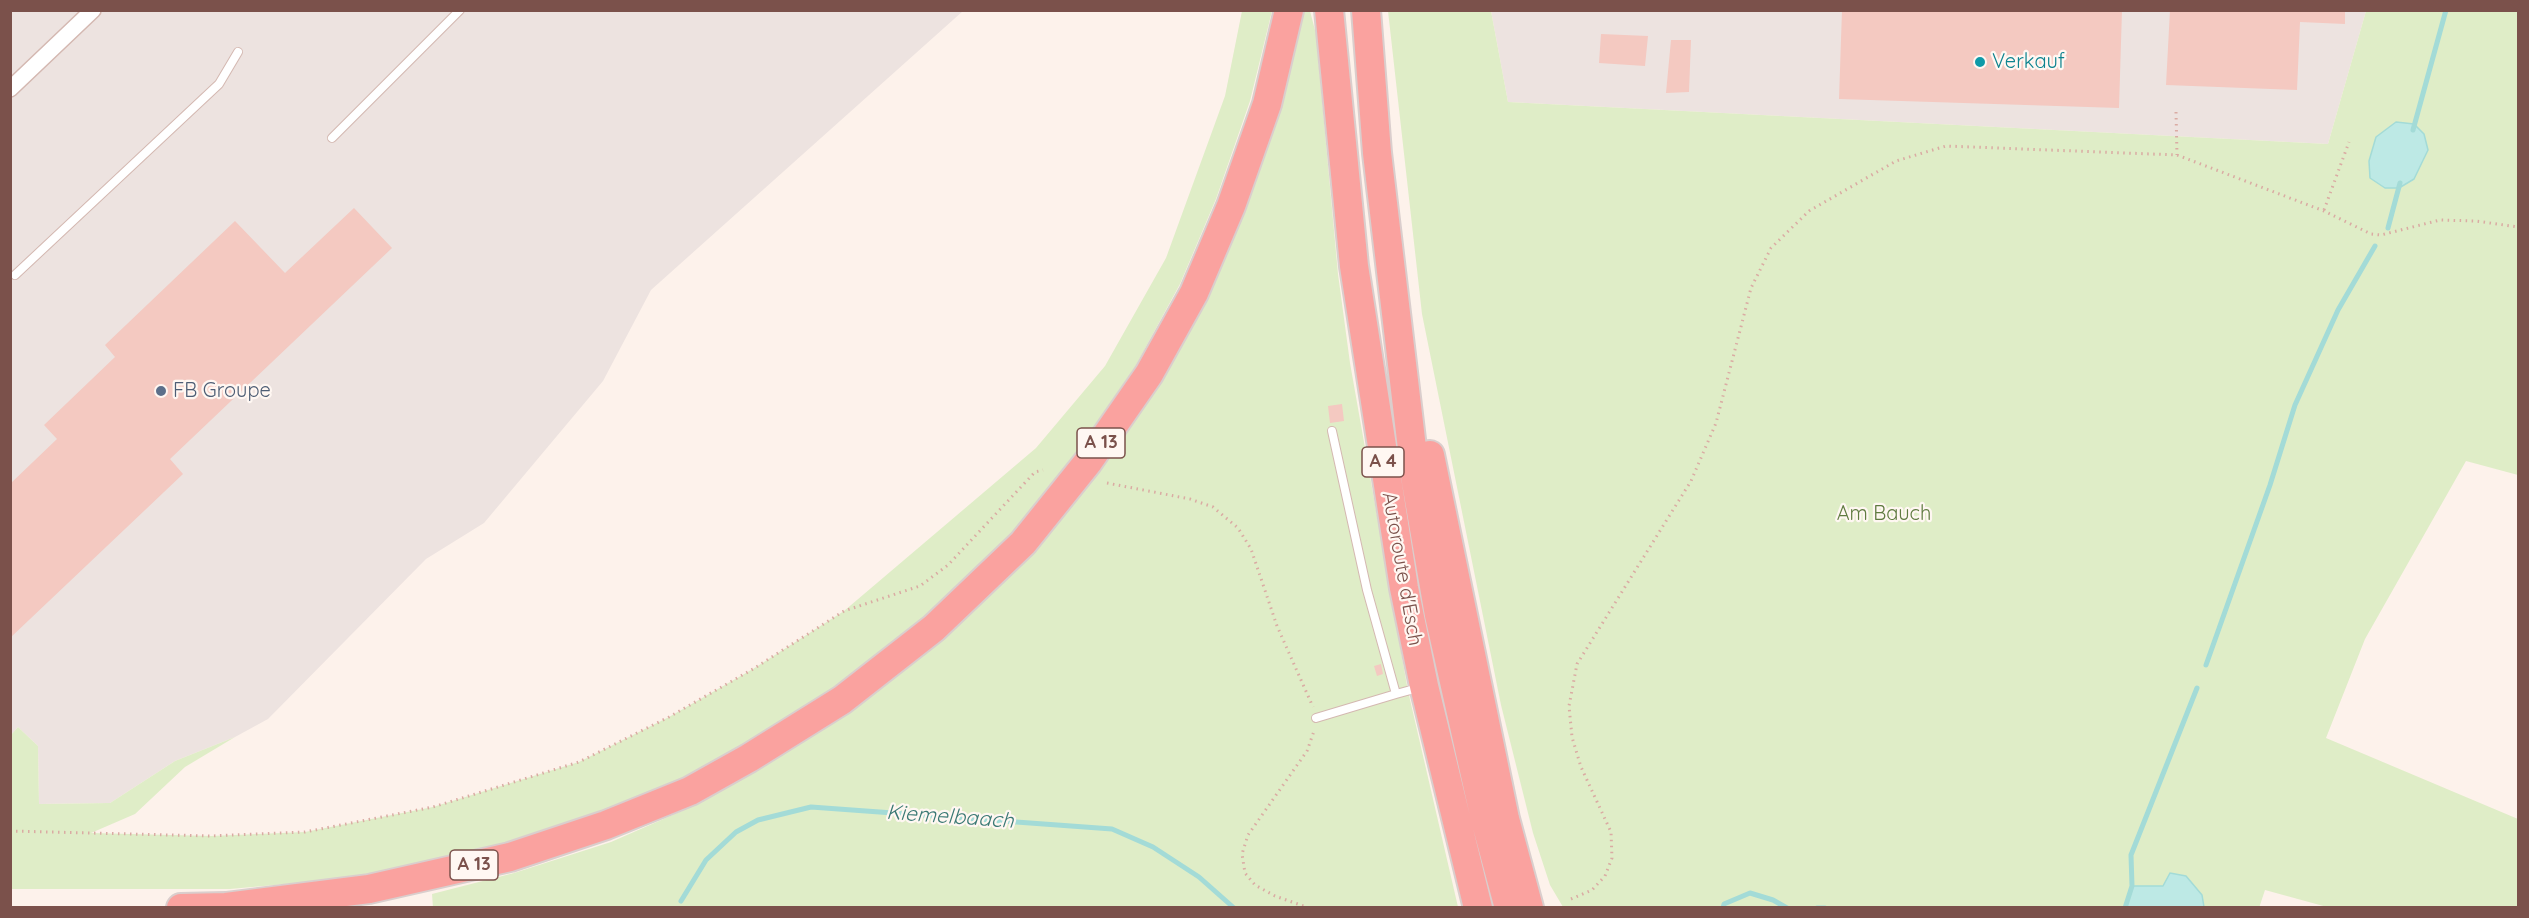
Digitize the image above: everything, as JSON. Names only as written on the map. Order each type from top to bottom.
[{"type":"highway","name":"A 13","points":[[181,908],[226,906],[369,889],[510,857],[606,825],[690,791],[749,758],[842,700],[934,628],[1023,543],[1088,462],[1149,374],[1194,293],[1231,206],[1267,104],[1289,10]]},
{"type":"highway","name":"Autoroute d'Esch","points":[[1329,10],[1342,163],[1366,360],[1404,588],[1424,686],[1478,908]]},
{"type":"highway","name":"Autoroute d'Esch","points":[[1366,10],[1377,153],[1416,482],[1437,604],[1485,819],[1509,908]]},
{"type":"highway","name":"A 4","points":[[1392,286],[1505,819],[1529,908]]},
{"type":"highway","name":"A 4","points":[[1500,788],[1514,813],[1537,890],[1559,903]]},
{"type":"street","points":[[10,89],[93,10]]},
{"type":"lane","points":[[332,138],[460,10]]},
{"type":"lane","points":[[15,275],[219,84],[238,52]]},
{"type":"lane","points":[[1332,431],[1367,590],[1396,694]]},
{"type":"lane","points":[[1316,718],[1424,686]]},
{"type":"path","points":[[2176,112],[2177,155]]},
{"type":"path","points":[[2324,211],[2349,142]]},
{"type":"path","points":[[1559,903],[1592,890],[1605,876],[1612,858],[1611,832],[1581,767],[1572,736],[1569,706],[1577,664],[1690,481],[1716,423],[1751,288],[1771,248],[1809,211],[1896,161],[1947,146],[2177,155],[2324,211],[2371,234],[2381,236],[2440,220],[2476,221],[2518,227]]},
{"type":"path","points":[[10,831],[211,836],[304,832],[433,807],[579,762],[734,680],[844,611],[920,586],[948,565],[1035,472],[1043,470]]},
{"type":"path","points":[[1107,483],[1190,499],[1213,507],[1238,528],[1251,549],[1277,626],[1316,718],[1307,751],[1248,835],[1242,854],[1245,873],[1255,885],[1275,896],[1309,908]]},
{"type":"shaded area","points":[[11,11],[963,11],[651,290],[603,381],[484,523],[426,559],[268,719],[235,737],[175,761],[110,803],[39,804],[38,746],[18,727],[11,735]]},
{"type":"shaded area","points":[[1491,11],[2366,11],[2328,144],[1508,102]]},
{"type":"green space","points":[[1242,11],[1272,11],[1250,101],[1216,199],[1180,284],[1135,367],[1078,450],[1013,533],[927,620],[834,690],[743,746],[682,779],[602,815],[507,845],[365,877],[230,889],[11,889],[10,736],[18,727],[38,746],[39,804],[110,803],[175,761],[235,737],[185,767],[135,814],[91,833],[211,836],[305,832],[433,807],[579,762],[669,717],[753,669],[844,611],[1036,448],[1105,366],[1166,258],[1225,96]]},
{"type":"green space","points":[[1303,11],[1310,11],[1316,34],[1338,274],[1350,363],[1408,691],[1458,907],[433,908],[432,894],[514,873],[611,842],[693,806],[756,771],[847,714],[939,642],[1204,301],[1244,211],[1279,109]]},
{"type":"green space","name":"Am Bauch","points":[[1388,11],[1491,11],[1508,102],[2328,144],[2366,11],[2518,11],[2518,475],[2466,461],[2365,639],[2326,738],[2518,819],[2518,907],[2327,907],[2265,890],[2259,908],[1563,907],[1550,885],[1533,833],[1501,705],[1422,314]]},
{"type":"water","points":[[2396,122],[2414,124],[2424,134],[2428,150],[2414,179],[2399,188],[2385,188],[2370,178],[2369,161],[2376,137]]},
{"type":"water","points":[[2170,873],[2186,876],[2202,895],[2204,907],[2125,907],[2132,886],[2163,886]]},
{"type":"building","name":"Verkauf","points":[[1842,10],[2122,10],[2119,108],[1839,99]]},
{"type":"building","points":[[2170,10],[2345,10],[2345,24],[2300,22],[2297,90],[2166,85]]},
{"type":"building","points":[[1601,34],[1648,36],[1645,66],[1599,63]]},
{"type":"building","points":[[1671,40],[1691,40],[1689,92],[1666,93]]},
{"type":"building","name":"FB Groupe","points":[[354,208],[392,248],[170,459],[183,474],[10,638],[10,484],[57,439],[44,425],[115,357],[105,345],[235,221],[285,273]]},
{"type":"building","points":[[1342,404],[1344,421],[1330,423],[1328,406]]},
{"type":"building","points":[[1381,664],[1383,674],[1377,676],[1374,666]]},
{"type":"waterway","points":[[2413,130],[2446,10]]},
{"type":"waterway","points":[[2388,228],[2400,183]]},
{"type":"waterway","points":[[2206,665],[2270,485],[2295,405],[2338,310],[2375,246]]},
{"type":"waterway","points":[[2125,908],[2132,886],[2131,855],[2197,688]]},
{"type":"waterway","name":"Kiemelbaach","points":[[681,901],[706,860],[736,832],[758,820],[811,807],[1112,829],[1153,847],[1199,877],[1234,908]]},
{"type":"waterway","name":"Kiemelbaach","points":[[1723,908],[1724,904],[1750,893],[1773,900],[1787,908]]},
{"type":"waterway","name":"Kiemelbaach","points":[[1817,908],[1825,908]]},
{"type":"place","name":"Verkauf","points":[[1980,62]]},
{"type":"place","name":"FB Groupe","points":[[161,391]]}]
